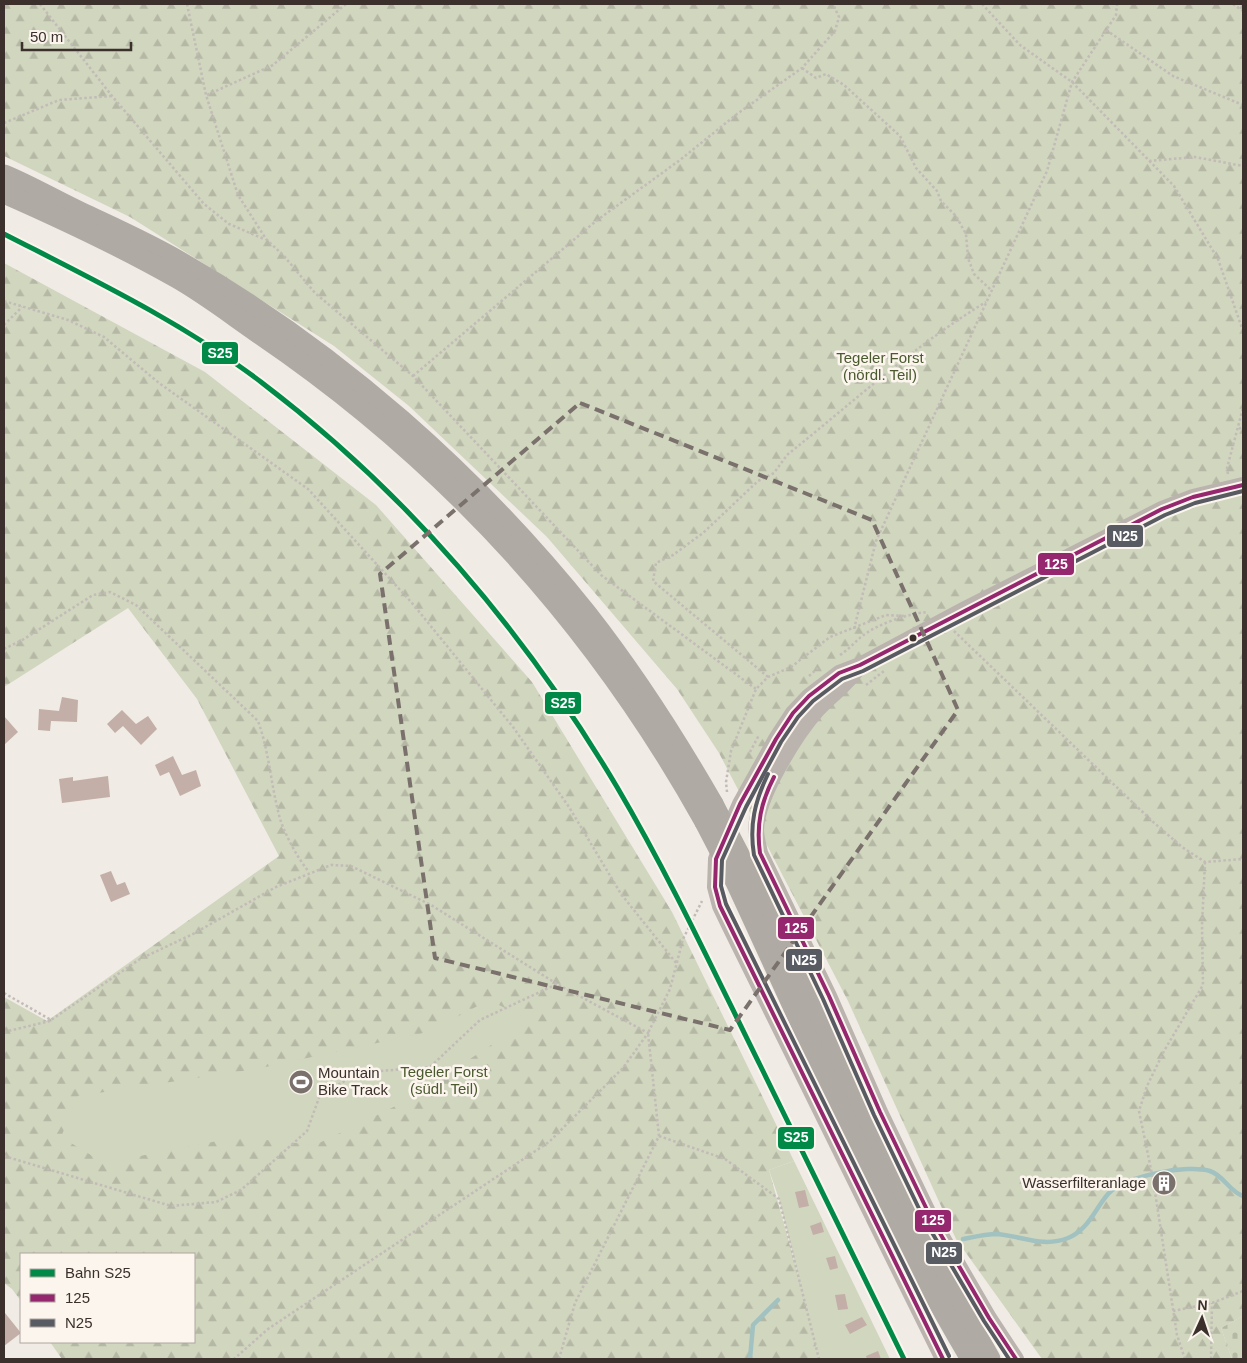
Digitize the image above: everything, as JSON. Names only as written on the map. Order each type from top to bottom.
[{"type":"highway","points":[[4,175],[140,240],[184,264],[297,337],[399,418],[472,486],[545,563],[576,601],[655,709],[715,808],[739,871],[876,1182],[939,1306],[963,1359]]},
{"type":"highway","points":[[4,193],[120,247],[180,279],[315,371],[404,445],[460,495],[563,610],[653,733],[715,808]]},
{"type":"highway","points":[[739,871],[926,1246],[990,1359]]},
{"type":"highway","points":[[939,1306],[971,1359]]},
{"type":"main road","points":[[943,1359],[720,906],[716,887],[716,859],[740,804],[780,733],[793,713],[822,684],[839,673],[860,665],[1155,512],[1193,496],[1243,485]]},
{"type":"main road","points":[[860,665],[852,678],[818,708],[800,732],[771,783],[759,814],[756,831],[760,853],[930,1216],[989,1318],[1016,1359]]},
{"type":"path","points":[[40,4],[112,96],[204,204],[229,224],[266,239]]},
{"type":"path","points":[[187,4],[206,95],[238,195],[266,239],[284,256],[316,293],[413,376],[601,575],[756,689]]},
{"type":"path","points":[[206,95],[273,66],[346,4]]},
{"type":"path","points":[[413,376],[596,221],[680,160],[737,114],[802,68],[835,31],[839,17],[833,4]]},
{"type":"path","points":[[982,4],[1020,45],[1072,82],[1174,186],[1218,259],[1243,331]]},
{"type":"path","points":[[854,628],[876,541],[1047,171],[1072,82],[1116,15],[1118,4]]},
{"type":"path","points":[[1233,4],[1243,10]]},
{"type":"path","points":[[1106,30],[1173,76],[1243,105]]},
{"type":"path","points":[[802,68],[816,78],[826,74],[844,85],[900,136],[916,168],[937,191],[941,202],[956,216],[966,234],[968,258],[974,274],[992,291]]},
{"type":"path","points":[[4,123],[59,100],[112,96]]},
{"type":"path","points":[[1149,161],[1195,157],[1243,166]]},
{"type":"path","points":[[4,301],[68,320],[104,337],[159,383],[308,489],[412,603],[513,728],[569,807],[620,894],[677,964]]},
{"type":"path","points":[[768,677],[653,581],[656,563],[672,555],[703,533],[758,481],[774,473],[787,455],[959,318],[987,302]]},
{"type":"path","points":[[4,325],[22,307]]},
{"type":"path","points":[[1227,468],[1239,429],[1243,408]]},
{"type":"path","points":[[1239,429],[1243,426]]},
{"type":"path","points":[[4,649],[24,639],[93,595],[110,592],[136,605],[258,721],[266,742],[282,822],[296,854],[309,872]]},
{"type":"path","points":[[715,808],[726,782],[731,751],[756,689],[768,677],[791,667],[830,637],[886,615],[905,616],[883,626]]},
{"type":"path","points":[[950,627],[1152,821],[1182,847],[1205,862],[1243,859]]},
{"type":"path","points":[[861,688],[889,667]]},
{"type":"path","points":[[1185,1359],[1176,1335],[1174,1311],[1153,1180],[1139,1111],[1147,1086],[1164,1051],[1203,985],[1202,926],[1205,862]]},
{"type":"path","points":[[4,1032],[52,1020],[140,959],[193,934],[276,887],[309,872],[331,865],[351,866],[432,905],[557,984],[648,1032]]},
{"type":"path","points":[[234,1359],[268,1329],[549,1142],[623,1068],[648,1032],[670,989],[683,939],[702,901],[706,898]]},
{"type":"path","points":[[4,1156],[171,1206],[216,1202],[241,1190],[307,1131],[320,1095],[348,1079],[380,1071],[430,1067],[480,1020],[557,984]]},
{"type":"path","points":[[4,993],[52,1020]]},
{"type":"path","points":[[559,1359],[575,1303],[660,1136],[648,1032]]},
{"type":"path","points":[[660,1136],[725,1159],[779,1199],[819,1359]]},
{"type":"path","points":[[1174,1311],[1212,1303],[1243,1291]]},
{"type":"path","points":[[1211,1359],[1212,1303]]},
{"type":"highlighted area","points":[[580,403],[872,520],[958,710],[730,1030],[435,958],[380,574]]},
{"type":"green space","name":"Tegeler Forst (nördl. Teil)","points":[[4,4],[1243,4],[1243,1316],[1221,1328],[1232,1359],[1042,1359],[956,1239],[848,1001],[719,753],[677,689],[547,537],[409,406],[334,346],[130,217],[4,156]]},
{"type":"green space","name":"Tegeler Forst (südl. Teil)","points":[[4,263],[205,372],[376,505],[532,682],[672,912],[794,1161],[769,1170],[815,1336],[819,1359],[62,1359],[51,1343],[195,1343],[195,1253],[20,1253],[20,1300],[12,1289],[4,1283],[4,997],[47,1021],[279,856],[197,699],[128,608],[4,687]]},
{"type":"green space","name":"Mountain Bike Track","points":[[489,1000],[529,1020],[408,1100],[315,1145],[238,1137],[104,1163],[61,1137],[78,1096],[256,1069],[428,1032]]},
{"type":"green space","points":[[794,1161],[890,1359],[819,1359],[779,1199],[769,1170]]},
{"type":"green space","points":[[1243,1316],[1243,1359],[1232,1359],[1221,1328]]},
{"type":"building","points":[[62,697],[78,700],[77,722],[51,721],[50,731],[38,730],[39,709],[59,711]]},
{"type":"building","points":[[122,710],[136,724],[148,716],[157,729],[141,745],[123,726],[115,733],[107,724]]},
{"type":"building","points":[[4,716],[18,732],[4,745]]},
{"type":"building","points":[[173,756],[182,775],[196,770],[201,786],[180,796],[169,772],[160,776],[155,765]]},
{"type":"building","points":[[108,776],[110,797],[62,803],[59,779],[73,777],[73,781]]},
{"type":"building","points":[[111,871],[117,885],[125,882],[130,894],[111,902],[100,875]]},
{"type":"building","name":"Wasserfilteranlage","points":[[1168,1177],[1170,1187],[1161,1190],[1158,1179]]},
{"type":"building","points":[[805,1190],[809,1206],[799,1208],[795,1192]]},
{"type":"building","points":[[821,1222],[824,1232],[813,1235],[810,1226]]},
{"type":"building","points":[[835,1256],[838,1268],[830,1270],[826,1258]]},
{"type":"building","points":[[845,1294],[848,1309],[838,1310],[835,1295]]},
{"type":"building","points":[[4,1314],[20,1334],[4,1346]]},
{"type":"building","points":[[862,1317],[867,1325],[850,1334],[845,1325]]},
{"type":"building","points":[[878,1351],[881,1359],[867,1359],[866,1356]]},
{"type":"waterway","points":[[963,1239],[997,1234],[1041,1242],[1059,1241],[1081,1230],[1108,1194],[1116,1188],[1142,1177],[1172,1170],[1200,1169],[1210,1171],[1243,1196]]},
{"type":"waterway","points":[[750,1359],[753,1325],[778,1300]]},
{"type":"rail line","name":"S25","points":[[4,234],[136,302],[200,340],[261,382],[365,470],[459,568],[502,620],[543,674],[581,730],[617,787],[655,855],[709,960],[904,1359]]},
{"type":"transit line","name":"125","points":[[943,1359],[720,906],[715,887],[716,859],[740,804],[776,739],[793,713],[809,696],[839,673],[860,665],[1162,509],[1193,497],[1243,485]]},
{"type":"transit line","name":"N25","points":[[949,1356],[726,904],[721,886],[722,860],[746,807],[781,742],[798,717],[813,701],[842,679],[863,671],[1165,515],[1195,503],[1243,491]]},
{"type":"transit line","name":"N25","points":[[768,774],[754,813],[752,833],[754,855],[823,999],[874,1115],[924,1219],[984,1321],[1009,1359]]},
{"type":"transit line","name":"125","points":[[774,777],[766,795],[759,823],[760,853],[829,996],[880,1112],[930,1216],[989,1318],[1016,1359]]},
{"type":"place","name":"Mountain Bike Track","points":[[301,1082]]},
{"type":"place","name":"Wasserfilteranlage","points":[[1164,1183]]}]
